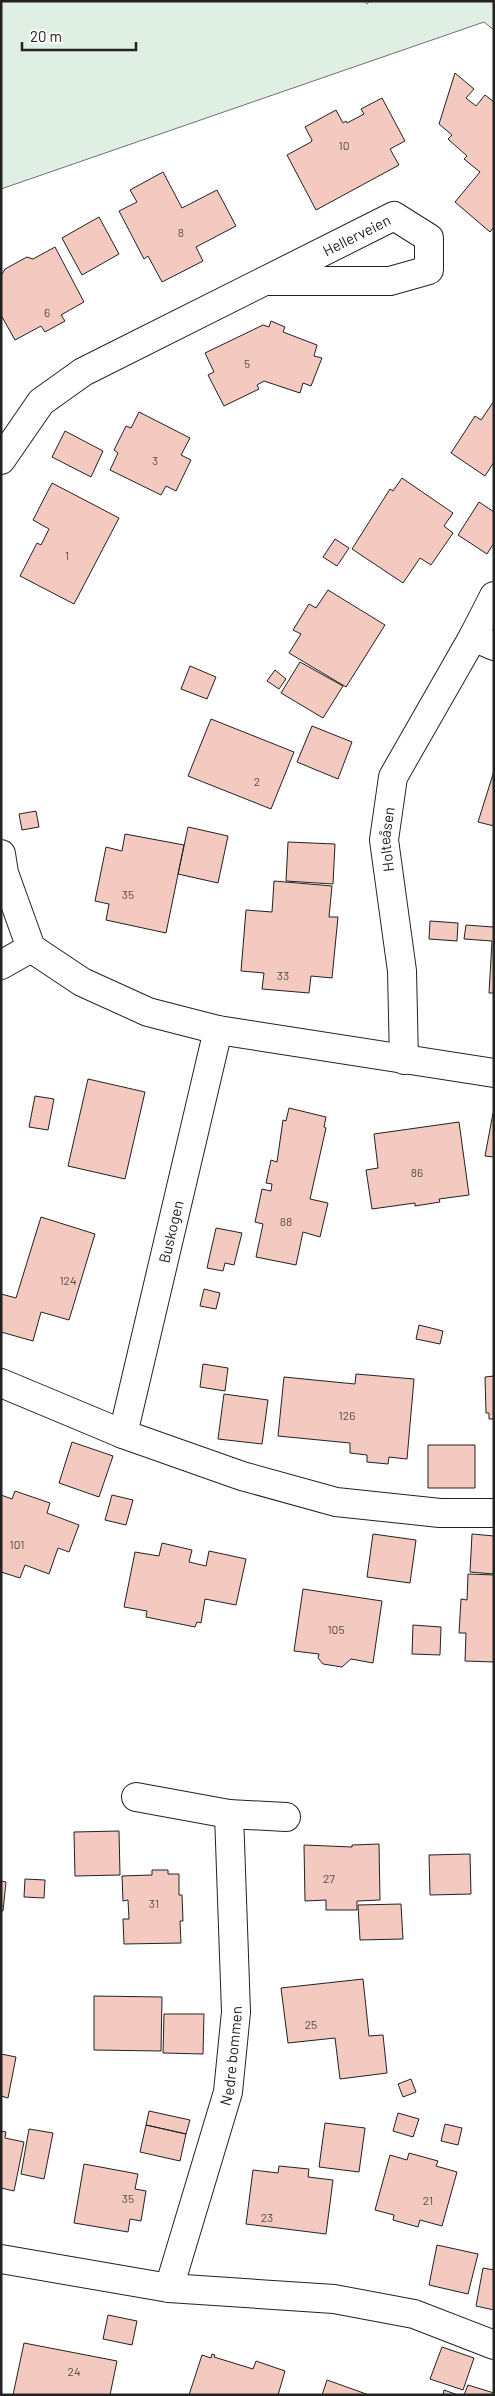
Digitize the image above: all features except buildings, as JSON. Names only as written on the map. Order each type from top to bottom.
[{"type":"street","name":"Hellerveien","points":[[1,460],[41,402],[83,372],[152,335],[267,281],[394,216],[430,238],[429,270],[390,281],[267,281]]},
{"type":"street","name":"Holteåsen","points":[[404,1060],[402,971],[384,840],[393,778],[483,642],[494,596]]},
{"type":"street","points":[[1,854],[4,873],[31,948],[82,982],[148,1012],[218,1030],[494,1073]]},
{"type":"street","points":[[1,965],[31,948]]},
{"type":"street","name":"Buskogen","points":[[123,1434],[218,1030]]},
{"type":"street","points":[[1,1383],[123,1434],[242,1476],[336,1502],[440,1513],[494,1513]]},
{"type":"street","points":[[136,1797],[229,1814],[286,1817]]},
{"type":"street","name":"Nedre bommen","points":[[169,2288],[228,2092],[236,2012],[229,1814]]},
{"type":"street","points":[[1,2259],[169,2288],[334,2299],[414,2314],[494,2345]]},
{"type":"green space","points":[[1,1],[364,1],[367,4],[370,1],[494,1],[494,30],[484,22],[1,189]]}]
